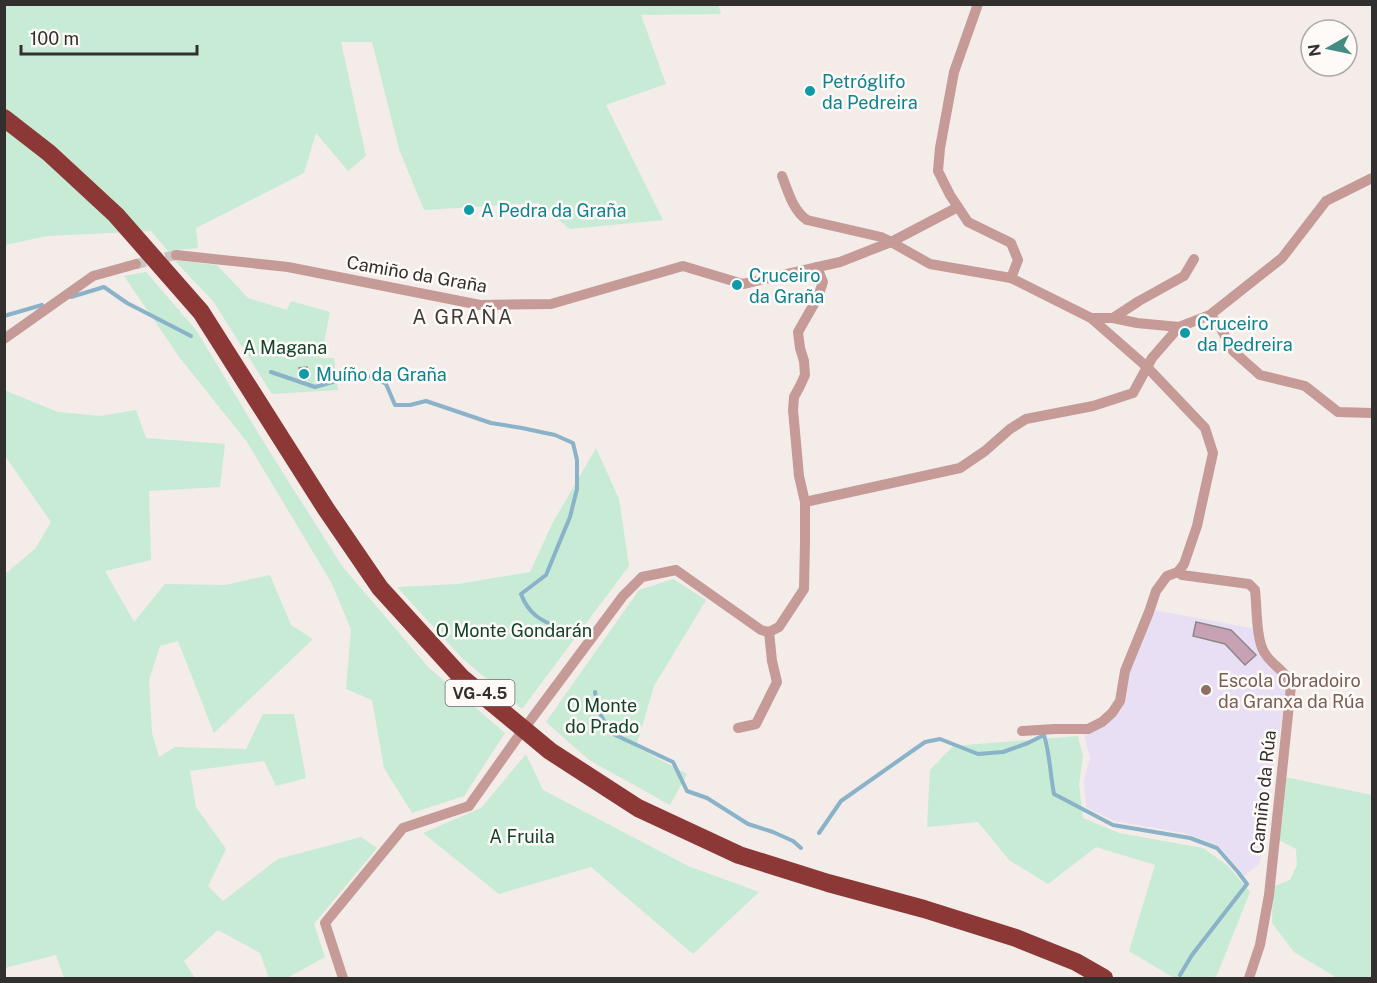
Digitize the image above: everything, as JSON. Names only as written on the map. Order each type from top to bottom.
[{"type":"highway","name":"VG-4.5","points":[[4,118],[49,153],[116,214],[201,312],[326,509],[380,588],[462,678],[550,751],[639,808],[739,855],[828,884],[924,909],[1016,938],[1076,962],[1104,978]]},
{"type":"street","points":[[978,4],[954,72],[938,171],[950,195],[968,222],[1011,243],[1018,260],[1011,278]]},
{"type":"street","points":[[782,176],[794,206],[807,220],[881,237],[930,264],[1011,278],[1091,318],[1147,366],[1205,428],[1213,453],[1197,526],[1184,564],[1178,572],[1167,576],[1156,591],[1125,671],[1120,701],[1102,722],[1088,729],[1022,731]]},
{"type":"street","points":[[1091,318],[1113,318],[1179,327],[1210,315],[1282,258],[1326,201],[1372,178]]},
{"type":"street","name":"Camiño da Graña","points":[[176,255],[288,267],[480,305],[550,304],[683,266],[743,284],[840,262],[891,242],[958,207]]},
{"type":"street","points":[[1113,318],[1184,276],[1194,259]]},
{"type":"street","points":[[4,339],[93,276],[136,264]]},
{"type":"street","points":[[343,978],[325,923],[404,828],[469,806],[623,596],[642,577],[676,570],[761,630],[770,632],[779,627],[804,589],[805,502],[799,476],[792,410],[794,397],[805,375],[798,332],[818,297],[823,282],[818,267]]},
{"type":"street","points":[[1210,315],[1233,351],[1260,375],[1305,386],[1338,412],[1372,413]]},
{"type":"street","points":[[805,502],[960,468],[1026,419],[1093,406],[1133,393],[1147,366],[1179,327]]},
{"type":"street","name":"Camiño da Rúa","points":[[1178,572],[1182,575],[1249,584],[1253,587],[1260,643],[1265,654],[1283,672],[1291,686],[1269,895],[1260,945],[1249,978]]},
{"type":"street","points":[[738,728],[756,724],[777,682],[772,661],[770,632]]},
{"type":"shaded area","points":[[1154,610],[1256,629],[1286,683],[1286,697],[1260,863],[1245,876],[1218,845],[1184,833],[1114,821],[1086,807],[1084,780],[1090,758],[1084,733],[1106,724]]},
{"type":"green space","points":[[718,4],[721,14],[641,15],[666,84],[606,105],[663,220],[570,229],[538,203],[424,210],[399,149],[372,42],[341,42],[366,156],[348,171],[316,133],[304,173],[196,228],[198,248],[168,251],[151,231],[47,236],[5,245],[4,5]]},
{"type":"green space","name":"A Magana","points":[[174,260],[217,265],[248,298],[287,310],[291,301],[330,312],[321,358],[334,358],[338,390],[272,394],[213,301]]},
{"type":"green space","points":[[146,272],[196,330],[342,566],[429,668],[505,733],[464,796],[412,813],[384,768],[372,700],[346,689],[351,629],[331,582],[247,442],[180,358],[124,276]]},
{"type":"green space","points":[[4,390],[58,412],[100,416],[136,410],[146,438],[225,444],[220,487],[149,491],[151,560],[105,571],[134,622],[165,584],[225,585],[270,575],[291,625],[313,639],[214,733],[178,641],[160,646],[149,680],[152,733],[159,757],[175,747],[246,749],[263,714],[294,714],[306,778],[276,786],[264,761],[190,771],[196,807],[226,849],[208,886],[223,901],[278,859],[361,837],[377,848],[314,924],[325,957],[287,978],[269,978],[260,953],[218,930],[184,961],[195,978],[64,978],[56,955],[5,968],[5,574],[35,549],[51,522],[5,456]]},
{"type":"green space","name":"O Monte Gondarán","points":[[596,448],[619,499],[629,566],[522,709],[462,658],[397,587],[458,584],[530,572],[552,524]]},
{"type":"green space","name":"O Monte do Prado","points":[[673,579],[706,600],[654,686],[636,747],[687,774],[670,805],[589,760],[546,722],[639,590]]},
{"type":"green space","points":[[1078,736],[1083,756],[1079,785],[1083,818],[1119,833],[1203,848],[1227,865],[1250,892],[1217,975],[1213,978],[1174,978],[1129,951],[1155,865],[1096,847],[1048,884],[1009,860],[978,822],[927,827],[930,770],[953,746]]},
{"type":"green space","name":"A Fruila","points":[[526,754],[543,790],[688,866],[759,892],[693,954],[591,867],[499,894],[423,833],[481,808]]},
{"type":"green space","points":[[1285,777],[1372,795],[1372,978],[1337,978],[1294,952],[1272,923],[1273,887],[1290,880],[1297,865],[1296,849],[1277,839]]},
{"type":"building","name":"Muíño da Graña","points":[[307,367],[308,379],[301,380],[299,368]]},
{"type":"building","points":[[1196,622],[1231,630],[1256,655],[1245,665],[1225,644],[1193,636]]},
{"type":"waterway","points":[[71,297],[104,287],[127,303],[191,336]]},
{"type":"waterway","points":[[4,316],[42,305]]},
{"type":"waterway","points":[[271,372],[315,387],[336,381],[373,376],[386,384],[395,405],[410,405],[426,401],[491,423],[555,435],[573,443],[577,460],[577,489],[570,517],[546,575],[521,594],[534,614],[567,632]]},
{"type":"waterway","points":[[595,692],[599,712],[611,733],[673,762],[687,791],[707,798],[748,824],[793,841],[801,848]]},
{"type":"waterway","points":[[819,833],[841,801],[925,742],[940,739],[978,754],[1003,752],[1044,735],[1054,794],[1113,825],[1190,838],[1217,848],[1247,884],[1192,955],[1180,975]]},
{"type":"tunnel","points":[[136,264],[176,255]]},
{"type":"place","name":"Petróglifo da Pedreira","points":[[810,91]]},
{"type":"place","name":"A Pedra da Graña","points":[[469,210]]},
{"type":"place","name":"Cruceiro da Graña","points":[[737,285]]},
{"type":"place","name":"Cruceiro da Pedreira","points":[[1185,333]]},
{"type":"place","name":"Muíño da Graña","points":[[304,374]]},
{"type":"place","name":"Escola Obradoiro da Granxa da Rúa","points":[[1206,690]]},
{"type":"district","name":"A GRAÑA","points":[[463,317]]}]
